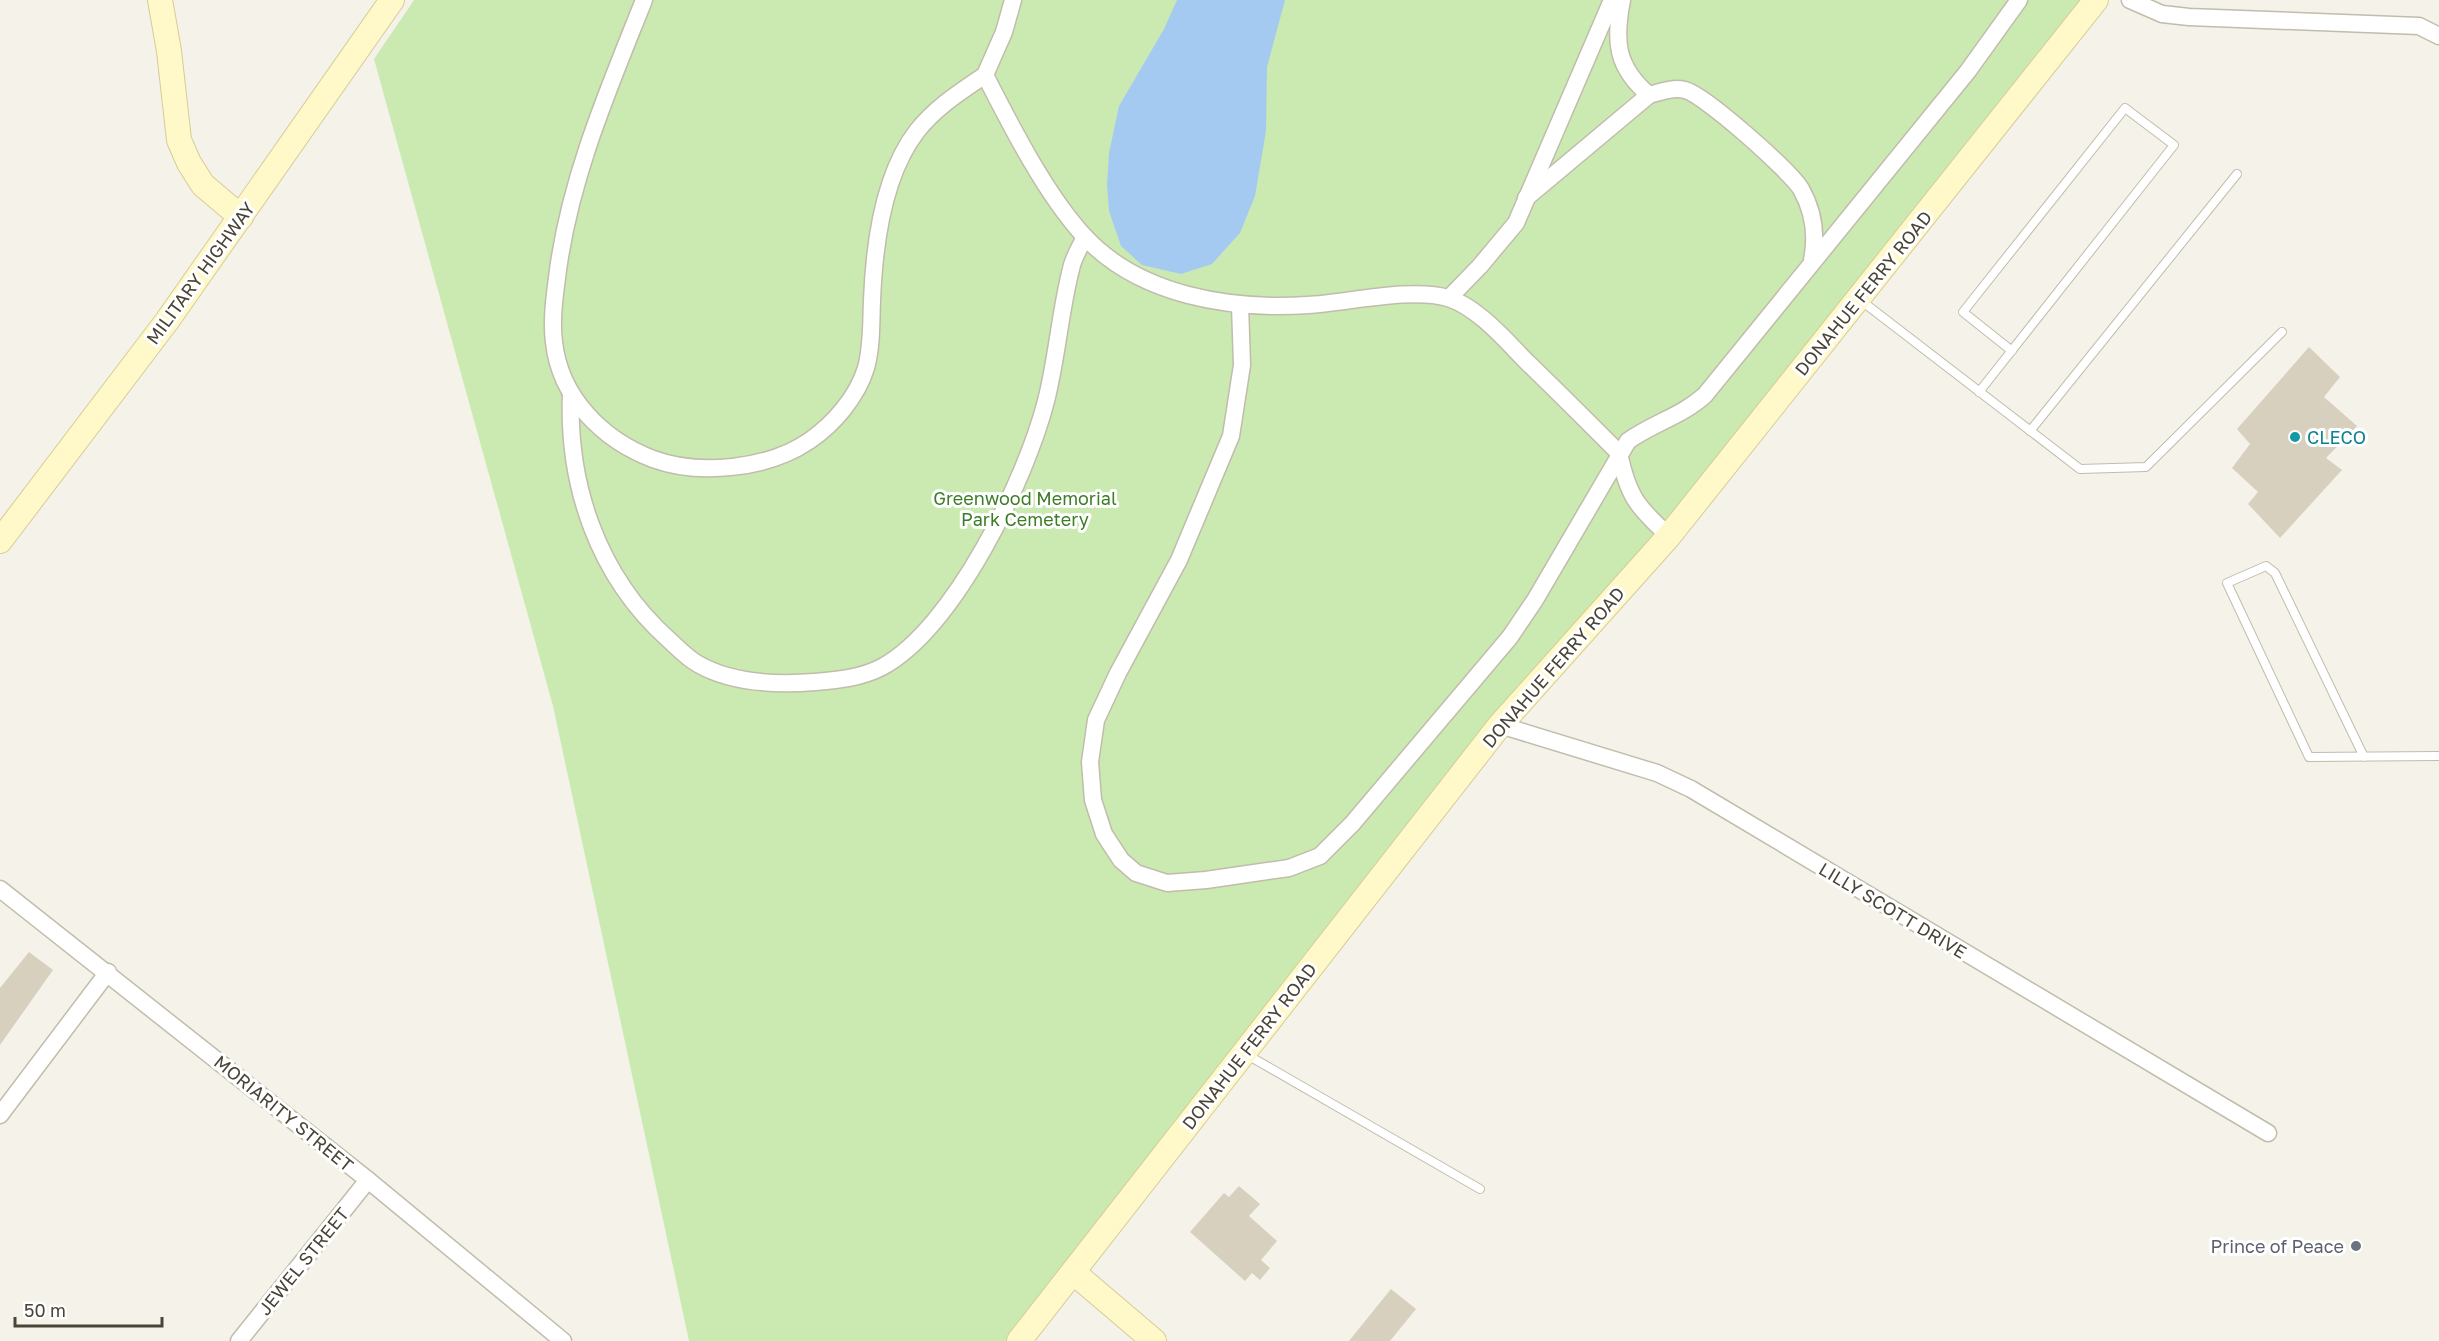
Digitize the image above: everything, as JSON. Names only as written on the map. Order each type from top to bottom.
[{"type":"street","points":[[160,0],[169,51],[178,140],[189,164],[203,185],[241,217]]},
{"type":"street","name":"MILITARY HIGHWAY","points":[[0,540],[167,321],[392,0]]},
{"type":"street","points":[[644,0],[592,130],[574,191],[561,245],[553,319],[554,345],[571,393],[587,416],[606,435],[631,451],[685,467],[747,464],[777,456],[808,442],[835,420],[853,395],[866,369],[871,342],[877,237],[896,173],[915,134],[940,105],[986,75],[1004,32],[1013,0]]},
{"type":"street","points":[[1004,32],[1023,0]]},
{"type":"street","points":[[1449,298],[1502,242],[1516,223],[1612,0]]},
{"type":"street","points":[[1622,0],[1618,17],[1623,66],[1635,83],[1649,95]]},
{"type":"street","points":[[1240,305],[1242,365],[1231,436],[1179,560],[1118,673],[1096,720],[1090,762],[1093,800],[1104,834],[1121,860],[1136,873],[1167,883],[1289,868],[1320,856],[1352,824],[1510,637],[1535,600],[1628,441],[1642,431],[1689,410],[1705,395],[1968,71],[2019,0]]},
{"type":"street","name":"DONAHUE FERRY ROAD","points":[[1019,1341],[1500,725],[1669,536],[2096,0]]},
{"type":"street","points":[[2130,0],[2162,14],[2419,26],[2439,36]]},
{"type":"street","points":[[986,75],[1014,132],[1085,237],[1114,261],[1148,281],[1181,293],[1240,305],[1310,305],[1404,296],[1449,298],[1483,319],[1619,453],[1625,483],[1640,510],[1669,536]]},
{"type":"street","points":[[1526,198],[1649,95],[1668,89],[1683,90],[1696,94],[1709,103],[1800,187],[1813,220],[1816,240],[1811,264]]},
{"type":"street","points":[[571,393],[572,437],[583,510],[618,580],[656,628],[697,664],[723,675],[750,680],[801,683],[860,676],[882,667],[903,652],[948,603],[982,551],[1032,445],[1046,401],[1071,267],[1085,237]]},
{"type":"street","name":"LILLY SCOTT DRIVE","points":[[1500,725],[1657,773],[1691,789],[2268,1132]]},
{"type":"street","name":"MORIARITY STREET","points":[[0,889],[108,972],[368,1180],[563,1341]]},
{"type":"street","points":[[0,1115],[108,972]]},
{"type":"street","name":"JEWEL STREET","points":[[239,1341],[368,1180]]},
{"type":"street","points":[[1073,1272],[1154,1341]]},
{"type":"lane","points":[[1979,392],[2012,351],[2174,145],[2126,108],[1963,312],[2012,351]]},
{"type":"lane","points":[[2030,431],[2237,174]]},
{"type":"lane","points":[[1858,298],[2080,469],[2146,467],[2282,332]]},
{"type":"lane","points":[[2364,757],[2275,573],[2266,566],[2227,583],[2309,757],[2364,757],[2439,756]]},
{"type":"lane","points":[[1244,1053],[1480,1189]]},
{"type":"green space","name":"Greenwood Memorial Park Cemetery","points":[[414,0],[2096,0],[1012,1341],[689,1341],[553,706],[374,59]]},
{"type":"water","points":[[1177,0],[1285,0],[1267,67],[1266,131],[1255,196],[1240,233],[1212,264],[1181,274],[1142,265],[1121,246],[1109,211],[1107,185],[1109,153],[1119,106],[1164,29]]},
{"type":"building","name":"CLECO","points":[[2309,347],[2340,377],[2324,397],[2357,426],[2326,458],[2342,470],[2280,538],[2248,504],[2258,492],[2232,468],[2250,444],[2237,429]]},
{"type":"building","points":[[29,952],[53,970],[0,1045],[0,988]]},
{"type":"building","points":[[1239,1186],[1260,1204],[1249,1216],[1277,1241],[1261,1260],[1270,1268],[1260,1280],[1252,1273],[1245,1281],[1190,1232],[1224,1193],[1229,1197]]},
{"type":"building","points":[[1391,1289],[1416,1309],[1390,1341],[1349,1341]]},
{"type":"place","name":"CLECO","points":[[2295,437]]},
{"type":"place","name":"Prince of Peace","points":[[2356,1246]]}]
